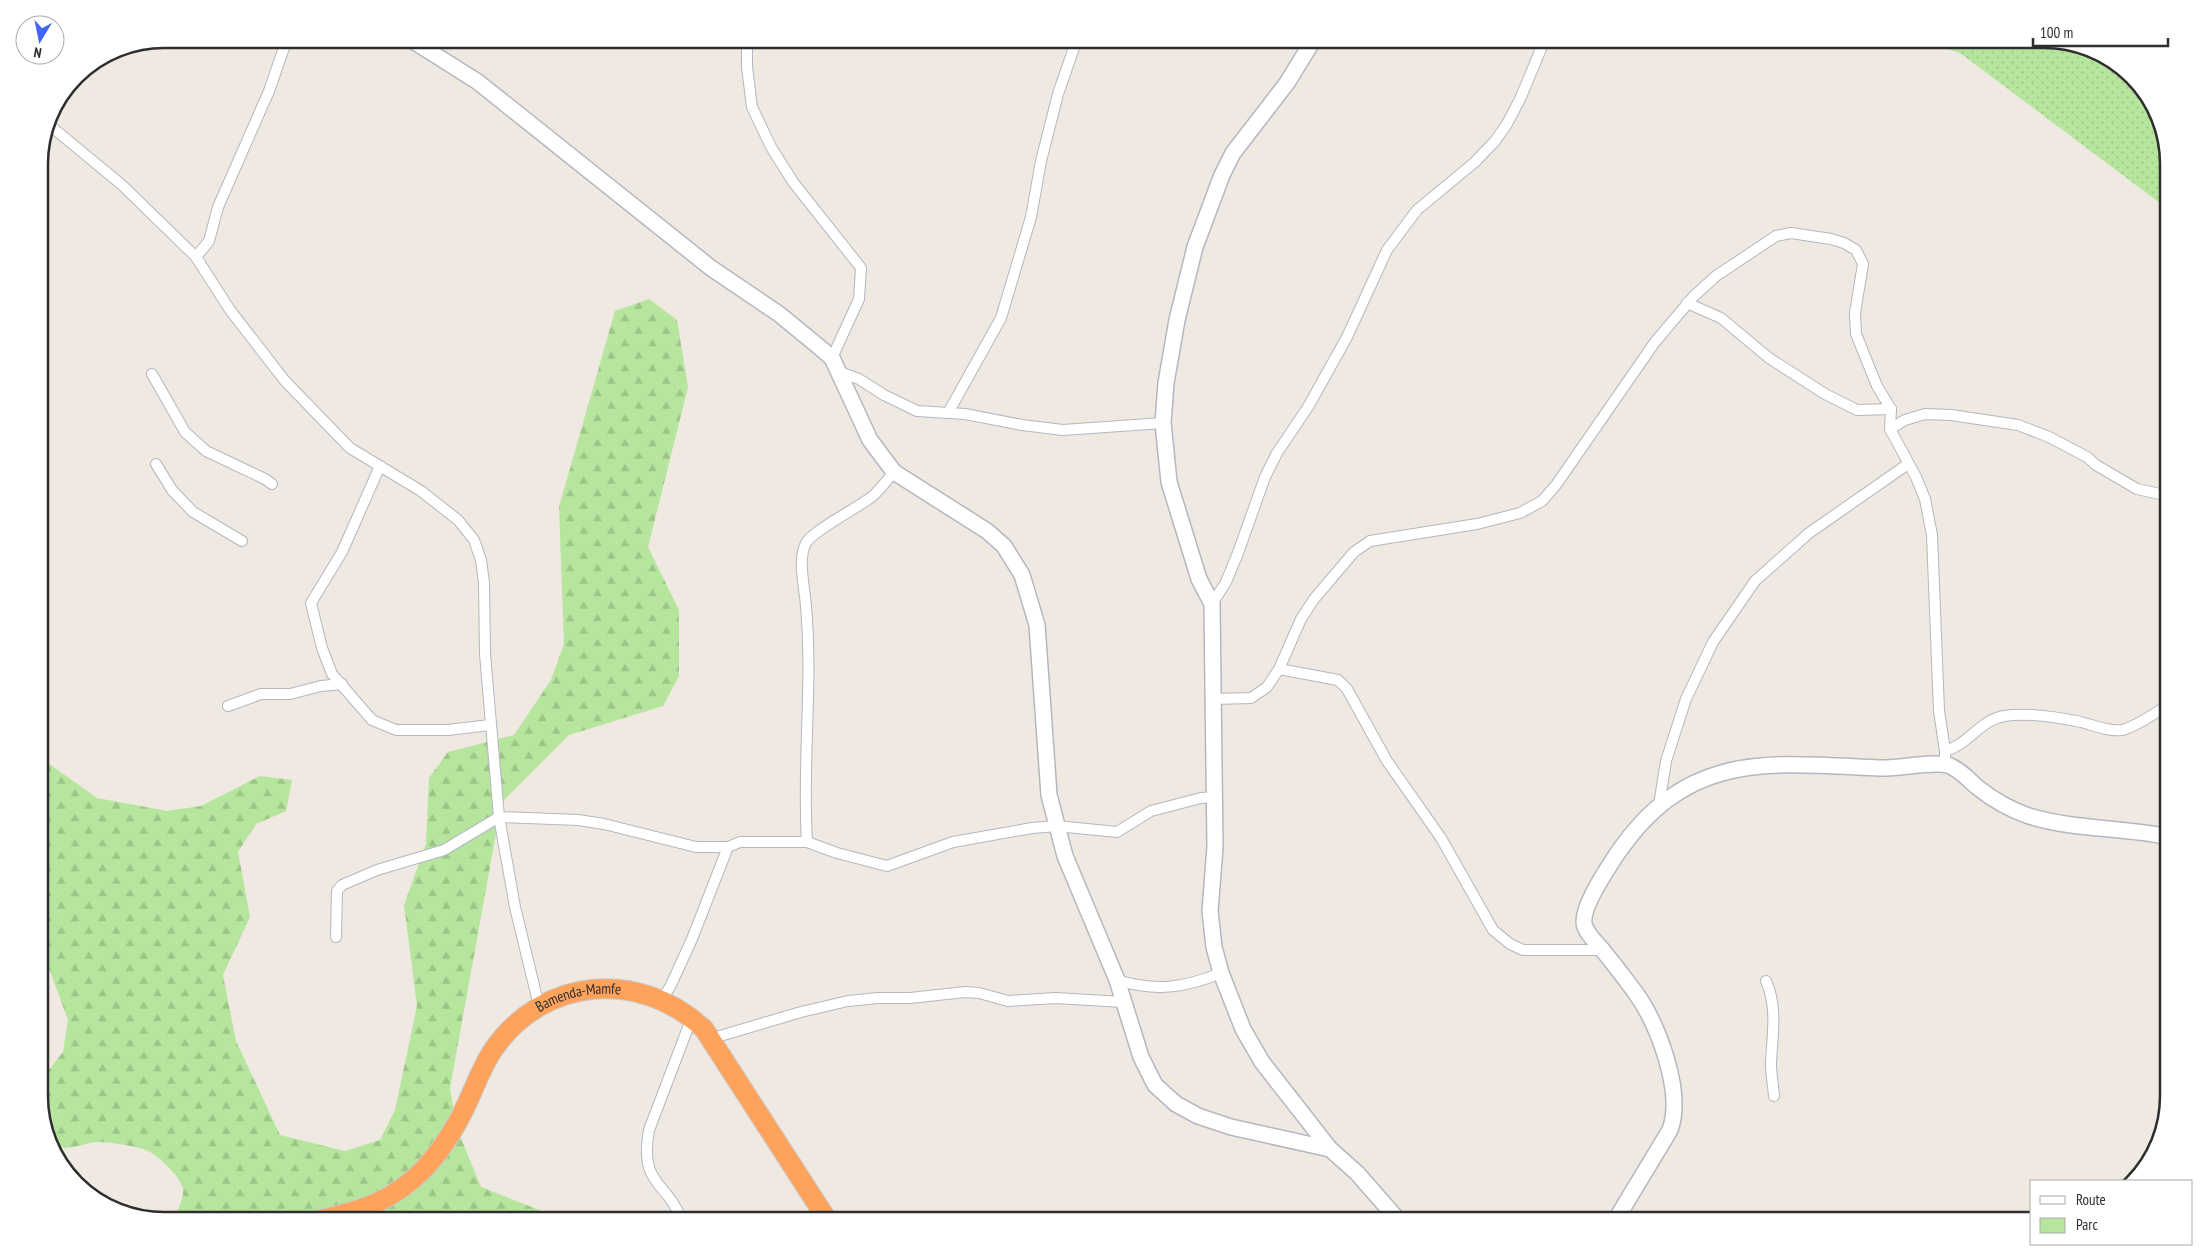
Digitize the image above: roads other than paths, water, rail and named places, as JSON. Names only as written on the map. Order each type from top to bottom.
[{"type":"highway","name":"Bamenda-Mamfe","points":[[352,1212],[398,1193],[426,1168],[456,1126],[482,1069],[494,1050],[513,1027],[539,1006],[563,995],[600,988],[622,989],[649,995],[692,1017],[713,1040],[822,1212]]},
{"type":"street","points":[[196,258],[209,241],[218,208],[269,91],[284,47]]},
{"type":"street","points":[[423,47],[478,82],[711,268],[779,314],[835,365],[884,395],[917,411],[948,413],[1063,430],[1163,423]]},
{"type":"street","points":[[747,47],[747,67],[752,107],[771,147],[793,182],[862,268],[859,299],[835,365],[845,390],[870,440],[894,472],[987,531],[1004,546],[1022,574],[1030,597],[1040,640],[1049,796],[1065,856],[1117,980],[1135,1041],[1156,1085],[1176,1104],[1198,1116],[1231,1127],[1330,1149]]},
{"type":"street","points":[[948,413],[1001,318],[1031,216],[1041,161],[1056,104],[1074,47]]},
{"type":"street","points":[[1309,47],[1287,82],[1232,153],[1222,176],[1195,247],[1185,286],[1166,383],[1163,423],[1169,482],[1177,512],[1199,579],[1212,604],[1214,847],[1210,911],[1214,947],[1221,973],[1243,1029],[1262,1062],[1330,1149],[1357,1173],[1392,1212]]},
{"type":"street","points":[[1212,604],[1226,582],[1265,477],[1308,407],[1347,337],[1387,250],[1416,210],[1475,162],[1499,135],[1521,97],[1543,47]]},
{"type":"street","points":[[53,129],[122,186],[196,258],[230,310],[285,381],[350,448],[421,490],[458,520],[474,540],[481,560],[484,583],[485,654],[499,817],[515,906],[539,1006]]},
{"type":"street","points":[[1213,699],[1251,698],[1267,686],[1279,669],[1301,619],[1314,599],[1354,552],[1370,541],[1477,524],[1520,513],[1542,501],[1556,486],[1656,342],[1687,304],[1716,276],[1776,236],[1790,233],[1807,235],[1844,244],[1856,250],[1863,264],[1854,313],[1856,334],[1877,386],[1891,408],[1890,429],[1916,477],[1925,499],[1932,535],[1939,711],[1945,758],[1995,799],[2027,815],[2053,822],[2116,828],[2160,835]]},
{"type":"street","points":[[1687,304],[1720,318],[1769,358],[1825,394],[1857,410],[1891,408]]},
{"type":"street","points":[[152,374],[185,432],[206,452],[272,484]]},
{"type":"street","points":[[1890,429],[1905,420],[1925,414],[1951,414],[2018,425],[2049,437],[2087,457],[2096,465],[2137,489],[2160,494]]},
{"type":"street","points":[[156,464],[172,490],[193,512],[242,541]]},
{"type":"street","points":[[1659,805],[1666,761],[1686,700],[1713,642],[1755,580],[1809,533],[1908,464]]},
{"type":"street","points":[[380,466],[342,552],[311,603],[322,648],[332,674],[372,720],[396,730],[448,730],[490,725]]},
{"type":"street","points":[[807,842],[805,772],[809,636],[804,579],[804,549],[807,541],[815,533],[847,514],[875,494],[894,472]]},
{"type":"street","points":[[1279,669],[1338,680],[1347,689],[1387,761],[1441,838],[1493,930],[1510,944],[1523,950],[1603,950]]},
{"type":"street","points":[[228,706],[261,694],[290,694],[321,686],[342,684]]},
{"type":"street","points":[[1620,1212],[1670,1130],[1675,1118],[1675,1096],[1667,1060],[1652,1024],[1637,994],[1585,928],[1584,913],[1617,855],[1639,826],[1659,805],[1707,777],[1754,766],[1812,764],[1892,768],[1945,758],[1976,730],[2002,716],[2056,718],[2115,730],[2135,725],[2160,710]]},
{"type":"street","points":[[336,938],[337,890],[342,885],[377,870],[444,850],[499,817],[578,820],[604,824],[696,847],[728,847],[740,842],[807,842],[837,853],[887,866],[953,842],[1032,828],[1057,826],[1117,832],[1151,811],[1201,798],[1214,797]]},
{"type":"street","points":[[661,1000],[670,987],[688,948],[728,847]]},
{"type":"street","points":[[1117,980],[1162,988],[1191,985],[1221,973]]},
{"type":"street","points":[[1766,982],[1773,996],[1774,1028],[1771,1065],[1774,1096]]},
{"type":"street","points":[[713,1040],[720,1036],[801,1012],[848,1001],[878,998],[910,998],[964,992],[979,993],[1008,1000],[1055,998],[1123,1002]]},
{"type":"street","points":[[679,1212],[649,1172],[646,1146],[649,1130],[692,1017]]}]
